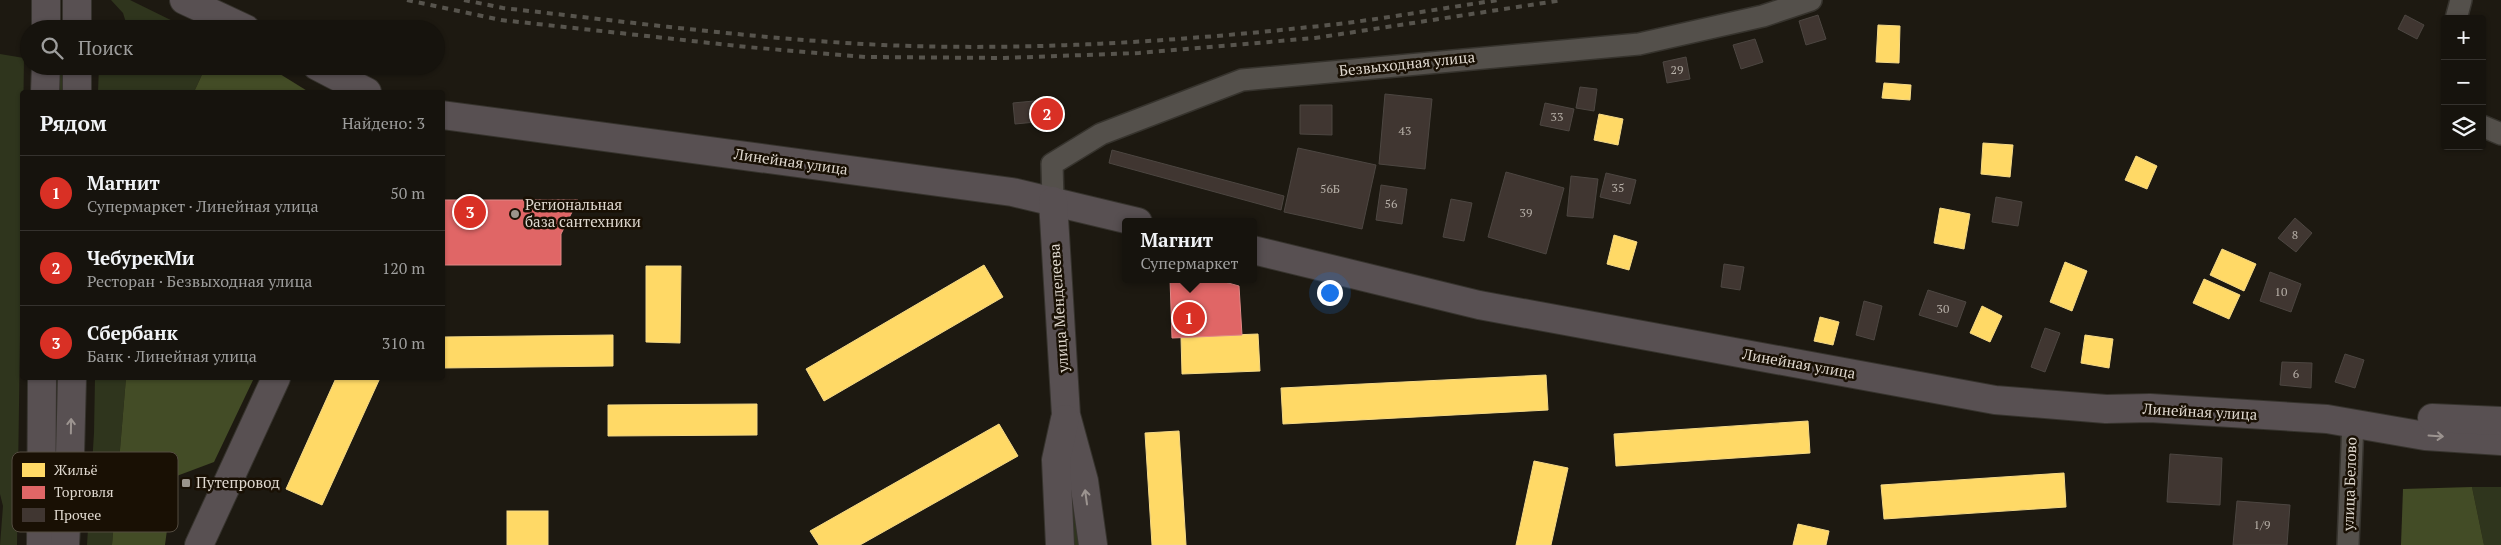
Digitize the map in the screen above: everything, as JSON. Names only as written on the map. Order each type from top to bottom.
[{"type":"main road","points":[[46,0],[46,20]]},
{"type":"main road","points":[[77,0],[77,20]]},
{"type":"main road","points":[[184,0],[227,20]]},
{"type":"main road","points":[[45,90],[46,75]]},
{"type":"main road","points":[[76,90],[77,75]]},
{"type":"main road","points":[[334,75],[363,90]]},
{"type":"main road","name":"Линейная улица","points":[[445,115],[1012,192],[1122,218]]},
{"type":"main road","name":"улица Менделеева","points":[[1053,201],[1066,415],[1084,481],[1093,545]]},
{"type":"main road","name":"Линейная улица","points":[[1257,251],[1479,305],[1996,400],[2353,422]]},
{"type":"main road","points":[[42,380],[42,452]]},
{"type":"main road","points":[[70,452],[72,380]]},
{"type":"main road","points":[[199,545],[275,380]]},
{"type":"main road","name":"улица Менделеева","points":[[1060,545],[1056,460],[1066,415]]},
{"type":"main road","points":[[2353,422],[2423,418],[2501,420]]},
{"type":"main road","points":[[2353,422],[2425,436],[2501,441]]},
{"type":"main road","points":[[41,532],[41,545]]},
{"type":"main road","points":[[64,545],[65,532]]},
{"type":"street","name":"Безвыходная улица","points":[[1053,201],[1052,164],[1102,134],[1242,80],[1639,44],[1763,16],[1811,0]]},
{"type":"street","points":[[2457,15],[2460,0]]},
{"type":"street","points":[[2486,128],[2501,134]]},
{"type":"street","name":"улица Белово","points":[[2348,545],[2353,422]]},
{"type":"green space","points":[[111,0],[130,0],[171,20],[125,20],[123,13]]},
{"type":"green space","points":[[0,54],[20,57],[20,75],[24,75],[24,90],[20,90],[18,452],[12,452],[12,532],[17,532],[17,545],[0,545],[3,506],[0,494]]},
{"type":"green space","points":[[56,75],[67,75],[67,90],[56,90]]},
{"type":"green space","points":[[99,75],[202,75],[195,90],[98,90]]},
{"type":"green space","points":[[202,75],[282,75],[306,90],[195,90]]},
{"type":"green space","points":[[95,380],[126,380],[120,452],[93,452]]},
{"type":"green space","points":[[126,380],[253,380],[214,462],[178,476],[178,452],[120,452]]},
{"type":"green space","points":[[1068,479],[1073,480],[1083,545],[1069,545]]},
{"type":"green space","points":[[2472,487],[2501,487],[2501,545],[2484,545]]},
{"type":"green space","points":[[2472,487],[2484,545],[2401,545],[2403,489]]},
{"type":"green space","points":[[88,532],[113,532],[112,545],[87,545]]},
{"type":"green space","points":[[113,532],[167,532],[165,545],[112,545]]},
{"type":"building: Жильё","points":[[1878,25],[1900,26],[1899,63],[1876,62]]},
{"type":"building: Жильё","points":[[1884,83],[1911,85],[1910,100],[1882,98]]},
{"type":"building: Жильё","points":[[1599,114],[1623,119],[1618,145],[1594,140]]},
{"type":"building: Жильё","points":[[1983,143],[2013,145],[2010,177],[1981,174]]},
{"type":"building: Жильё","points":[[2136,156],[2157,166],[2147,189],[2125,180]]},
{"type":"building: Жильё","points":[[1940,208],[1970,214],[1964,249],[1934,243]]},
{"type":"building: Жильё","points":[[1614,235],[1637,242],[1629,270],[1607,264]]},
{"type":"building: Жильё","points":[[2222,249],[2256,264],[2244,291],[2210,275]]},
{"type":"building: Жильё","points":[[2065,262],[2087,271],[2072,311],[2050,302]]},
{"type":"building: Жильё","points":[[984,265],[1003,297],[824,401],[806,369]]},
{"type":"building: Жильё","points":[[646,266],[681,266],[680,343],[646,342]]},
{"type":"building: Жильё","points":[[2204,279],[2240,295],[2229,319],[2193,303]]},
{"type":"building: Жильё","points":[[1982,306],[2002,316],[1990,342],[1970,333]]},
{"type":"building: Жильё","points":[[1820,317],[1839,322],[1833,345],[1814,341]]},
{"type":"building: Жильё","points":[[1258,334],[1260,371],[1182,374],[1181,337]]},
{"type":"building: Жильё","points":[[613,335],[613,366],[445,368],[445,337]]},
{"type":"building: Жильё","points":[[2085,335],[2113,339],[2109,368],[2081,363]]},
{"type":"building: Жильё","points":[[1546,375],[1548,410],[1283,424],[1281,388]]},
{"type":"building: Жильё","points":[[335,380],[379,380],[322,505],[286,489]]},
{"type":"building: Жильё","points":[[757,404],[757,435],[608,436],[608,405]]},
{"type":"building: Жильё","points":[[1808,421],[1810,453],[1616,466],[1614,434]]},
{"type":"building: Жильё","points":[[999,424],[1018,456],[860,545],[819,545],[810,531]]},
{"type":"building: Жильё","points":[[1179,431],[1186,545],[1152,545],[1145,433]]},
{"type":"building: Жильё","points":[[1534,461],[1568,468],[1551,545],[1516,545]]},
{"type":"building: Жильё","points":[[2064,473],[2066,507],[1884,519],[1881,485]]},
{"type":"building: Жильё","points":[[507,511],[548,511],[548,545],[507,545]]},
{"type":"building: Жильё","points":[[1798,524],[1829,531],[1826,545],[1793,545]]},
{"type":"building: Торговля","points":[[445,200],[578,200],[561,234],[561,265],[445,265]]},
{"type":"building: Торговля","points":[[1170,283],[1228,283],[1239,286],[1242,335],[1172,338]]},
{"type":"building: Прочее","points":[[1818,15],[1826,39],[1806,45],[1799,21]]},
{"type":"building: Прочее","points":[[2405,15],[2424,25],[2417,39],[2398,29]]},
{"type":"building: Прочее","points":[[1755,39],[1763,62],[1741,69],[1733,45]]},
{"type":"building: Прочее","points":[[1686,57],[1690,79],[1667,83],[1663,62]]},
{"type":"building: Прочее","points":[[1580,87],[1597,89],[1594,111],[1576,108]]},
{"type":"building: Прочее","points":[[1385,94],[1432,99],[1425,169],[1379,164]]},
{"type":"building: Прочее","points":[[1044,100],[1046,121],[1015,124],[1013,103]]},
{"type":"building: Прочее","points":[[1545,103],[1574,109],[1569,131],[1540,125]]},
{"type":"building: Прочее","points":[[1300,105],[1332,105],[1332,135],[1300,134]]},
{"type":"building: Прочее","points":[[1298,148],[1376,165],[1362,229],[1284,212]]},
{"type":"building: Прочее","points":[[1112,150],[1284,196],[1281,210],[1109,163]]},
{"type":"building: Прочее","points":[[1506,172],[1564,188],[1546,254],[1488,237]]},
{"type":"building: Прочее","points":[[1606,173],[1636,180],[1630,204],[1600,197]]},
{"type":"building: Прочее","points":[[1571,176],[1598,179],[1593,218],[1567,216]]},
{"type":"building: Прочее","points":[[1381,185],[1407,189],[1402,224],[1376,220]]},
{"type":"building: Прочее","points":[[1996,197],[2022,202],[2018,226],[1992,222]]},
{"type":"building: Прочее","points":[[1451,199],[1472,203],[1464,241],[1443,237]]},
{"type":"building: Прочее","points":[[2295,218],[2312,233],[2296,252],[2278,238]]},
{"type":"building: Прочее","points":[[1724,264],[1744,267],[1740,290],[1721,287]]},
{"type":"building: Прочее","points":[[2270,272],[2301,284],[2291,312],[2260,301]]},
{"type":"building: Прочее","points":[[1928,290],[1966,302],[1957,327],[1919,315]]},
{"type":"building: Прочее","points":[[1864,301],[1882,306],[1874,340],[1856,335]]},
{"type":"building: Прочее","points":[[2045,328],[2060,333],[2045,372],[2031,367]]},
{"type":"building: Прочее","points":[[2345,354],[2364,360],[2355,388],[2335,382]]},
{"type":"building: Прочее","points":[[2282,362],[2312,363],[2311,388],[2280,385]]},
{"type":"building: Прочее","points":[[2170,454],[2222,458],[2220,505],[2167,502]]},
{"type":"building: Прочее","points":[[2237,501],[2290,505],[2287,545],[2233,545]]},
{"type":"railway","points":[[407,0],[501,20],[747,47],[866,57],[1004,58],[1139,53],[1315,38],[1563,0]]},
{"type":"railway","points":[[464,0],[503,8],[693,30],[788,39],[936,47],[1097,44],[1204,37],[1357,22],[1499,0]]},
{"type":"place","name":"ЧебурекМи","points":[[1047,114]]},
{"type":"place","name":"Сбербанк","points":[[470,212]]},
{"type":"place","name":"Региональная база сантехники","points":[[515,214]]},
{"type":"place","name":"Магнит","points":[[1189,318]]},
{"type":"place","name":"Путепровод","points":[[186,483]]}]
